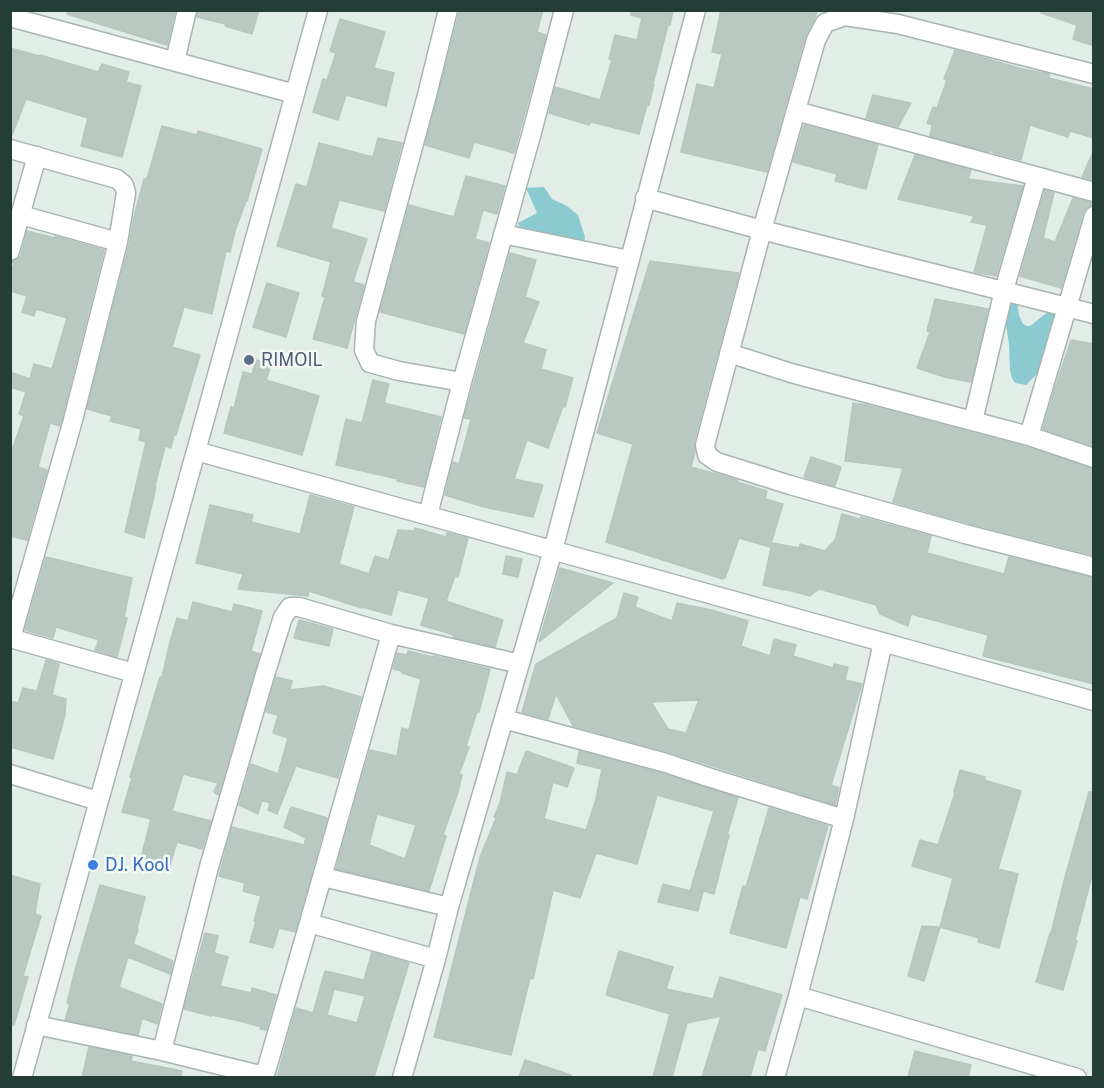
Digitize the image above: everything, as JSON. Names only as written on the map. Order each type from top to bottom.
[{"type":"street","points":[[175,62],[187,10]]},
{"type":"street","points":[[21,1077],[318,10]]},
{"type":"street","points":[[448,10],[366,321],[364,350],[370,363],[399,371],[462,382]]},
{"type":"street","points":[[428,515],[564,10]]},
{"type":"street","points":[[402,1077],[553,550],[696,10]]},
{"type":"street","points":[[1094,74],[898,24],[845,16],[825,23],[816,40],[762,230],[705,445],[707,455],[717,462],[790,485],[1094,567]]},
{"type":"street","points":[[10,17],[295,94]]},
{"type":"street","points":[[796,111],[1094,192]]},
{"type":"street","points":[[10,149],[117,179],[124,184],[126,193],[118,242],[73,420],[17,590],[11,638],[134,673]]},
{"type":"street","points":[[10,251],[37,156]]},
{"type":"street","points":[[973,421],[1004,290],[1037,177]]},
{"type":"street","points":[[645,198],[1094,314]]},
{"type":"street","points":[[21,215],[118,242]]},
{"type":"street","points":[[1029,436],[1094,216]]},
{"type":"street","points":[[503,234],[628,260]]},
{"type":"street","points":[[729,353],[791,373],[1029,436],[1094,458]]},
{"type":"street","points":[[196,451],[1094,700]]},
{"type":"street","points":[[162,1051],[209,867],[283,617],[290,607],[299,606],[391,634],[520,664]]},
{"type":"street","points":[[36,1024],[162,1051],[264,1077],[391,634]]},
{"type":"street","points":[[775,1077],[844,819],[883,642]]},
{"type":"street","points":[[504,719],[666,763],[844,819]]},
{"type":"street","points":[[10,774],[98,801]]},
{"type":"street","points":[[323,877],[449,907]]},
{"type":"street","points":[[309,923],[436,959]]},
{"type":"street","points":[[798,996],[1077,1077]]},
{"type":"water","points":[[544,187],[552,199],[567,206],[578,215],[585,237],[584,242],[521,233],[518,223],[537,213],[526,188]]},
{"type":"water","points":[[1005,300],[1017,302],[1019,315],[1023,324],[1027,326],[1049,311],[1063,306],[1040,371],[1026,385],[1015,383],[1010,370]]},
{"type":"building","points":[[68,10],[175,10],[167,45],[67,14]]},
{"type":"building","points":[[198,10],[259,10],[252,34],[225,26],[226,24],[197,17]]},
{"type":"building","points":[[460,10],[543,10],[537,32],[546,35],[514,153],[474,142],[469,158],[425,145]]},
{"type":"building","points":[[631,10],[673,10],[649,105],[647,105],[639,134],[591,122],[589,125],[549,113],[555,87],[600,100],[612,60],[609,59],[615,35],[637,40],[642,18],[631,15]]},
{"type":"building","points":[[721,10],[817,10],[805,37],[767,172],[681,152],[697,84],[714,88],[722,54],[712,52]]},
{"type":"building","points":[[1041,10],[1094,10],[1094,46],[1073,39],[1077,25],[1041,13]]},
{"type":"building","points":[[340,19],[385,32],[374,68],[394,73],[386,106],[346,95],[338,120],[313,112],[323,79],[327,80],[336,53],[330,51]]},
{"type":"building","points":[[10,48],[98,72],[102,64],[129,72],[126,82],[141,86],[122,157],[81,146],[88,118],[26,99],[12,135],[10,135]]},
{"type":"building","points":[[955,50],[1050,74],[1049,78],[1094,89],[1094,138],[1070,131],[1068,137],[1030,125],[1021,160],[930,136],[932,125],[927,123],[933,107],[937,108],[947,80],[944,79]]},
{"type":"building","points":[[873,95],[911,103],[898,127],[866,118]]},
{"type":"building","points":[[804,125],[878,145],[866,189],[835,181],[837,174],[793,162]]},
{"type":"building","points":[[162,126],[197,135],[198,131],[262,149],[230,252],[226,251],[212,314],[184,307],[172,347],[200,355],[171,448],[165,446],[144,538],[125,532],[146,442],[139,440],[141,429],[110,421],[112,416],[87,409],[144,179],[147,179]]},
{"type":"building","points":[[378,138],[402,143],[384,211],[339,200],[331,228],[367,239],[353,282],[364,285],[347,348],[313,339],[325,297],[322,296],[331,262],[277,246],[296,184],[307,187],[319,143],[373,157]]},
{"type":"building","points":[[1094,150],[1094,180],[1082,177]]},
{"type":"building","points":[[915,155],[971,170],[968,179],[1023,186],[996,276],[974,272],[987,225],[971,222],[974,216],[898,199]]},
{"type":"building","points":[[466,176],[505,186],[497,214],[483,210],[475,239],[489,243],[464,334],[380,312],[409,205],[454,217]]},
{"type":"building","points":[[1045,190],[1054,193],[1043,238],[1055,242],[1073,198],[1091,203],[1083,213],[1061,288],[1020,276]]},
{"type":"building","points":[[27,231],[55,238],[55,236],[104,250],[60,426],[50,423],[38,467],[47,470],[27,540],[10,536],[10,456],[24,416],[19,414],[26,392],[10,387],[10,372],[30,379],[34,364],[52,369],[67,318],[36,309],[34,316],[22,312],[27,296],[10,291],[10,277],[14,263],[10,262],[21,255]]},
{"type":"building","points":[[510,253],[536,260],[525,297],[539,302],[523,343],[546,350],[541,369],[573,378],[565,407],[563,406],[548,448],[527,440],[514,479],[543,485],[533,517],[484,507],[445,495],[453,462],[459,464],[471,419],[464,418]]},
{"type":"building","points":[[650,261],[739,273],[694,442],[695,452],[691,467],[767,491],[765,499],[783,504],[770,547],[739,538],[723,579],[606,542],[633,444],[597,433]]},
{"type":"building","points":[[267,283],[299,293],[286,337],[253,327]]},
{"type":"building","points":[[935,299],[988,309],[971,382],[944,377],[917,368],[930,332],[927,331]]},
{"type":"building","points":[[1071,340],[1094,344],[1094,446],[1043,429]]},
{"type":"building","points":[[256,360],[271,365],[266,380],[319,396],[302,455],[224,433],[231,407],[234,408],[243,372],[252,374]]},
{"type":"building","points":[[373,380],[389,384],[384,403],[441,417],[424,487],[336,465],[346,419],[362,423]]},
{"type":"building","points":[[853,403],[1026,447],[1094,469],[1094,555],[893,502],[903,468],[845,461]]},
{"type":"building","points":[[811,457],[841,467],[835,486],[804,477]]},
{"type":"building","points":[[310,495],[354,507],[339,564],[369,574],[375,556],[389,560],[398,530],[414,531],[415,528],[446,537],[447,533],[468,538],[458,577],[455,576],[446,601],[503,620],[495,647],[453,637],[454,635],[421,625],[429,598],[398,590],[391,615],[309,591],[308,596],[238,589],[243,574],[196,563],[210,505],[253,515],[251,522],[300,534]]},
{"type":"building","points":[[842,514],[931,536],[927,553],[1004,574],[1009,557],[1094,578],[1094,684],[983,656],[988,635],[911,614],[908,626],[880,614],[876,605],[819,589],[810,596],[763,585],[772,543],[799,548],[800,544],[825,551],[835,540]]},
{"type":"building","points":[[506,556],[522,559],[518,577],[503,574]]},
{"type":"building","points":[[46,557],[132,578],[124,617],[127,618],[117,657],[95,650],[99,640],[56,627],[53,638],[25,630]]},
{"type":"building","points":[[560,568],[613,583],[539,642]]},
{"type":"building","points":[[624,593],[638,597],[635,607],[672,621],[677,603],[711,610],[748,621],[741,646],[770,656],[774,639],[796,645],[793,656],[833,668],[834,664],[848,667],[845,680],[862,684],[831,785],[839,788],[835,805],[669,752],[573,726],[556,694],[548,719],[522,712],[536,664],[617,618]],"holes":[[[699,700],[686,733],[668,729],[651,702]]]},
{"type":"building","points":[[193,602],[232,612],[234,604],[262,611],[251,651],[260,654],[218,795],[214,792],[218,783],[183,774],[172,811],[211,821],[202,849],[177,842],[170,865],[141,858],[151,819],[122,812],[132,778],[130,777],[160,677],[162,677],[177,618],[188,621]]},
{"type":"building","points":[[299,620],[333,629],[329,646],[294,638]]},
{"type":"building","points":[[408,651],[490,669],[479,712],[477,712],[466,746],[469,747],[459,774],[462,775],[458,792],[443,835],[446,836],[429,891],[336,869],[370,750],[397,756],[402,728],[409,730],[421,679],[393,669],[397,653],[407,655]],"holes":[[[377,814],[416,825],[405,859],[369,845]]]},
{"type":"building","points":[[46,660],[59,664],[52,695],[66,699],[65,715],[53,759],[10,747],[10,701],[18,703],[23,688],[37,691]]},
{"type":"building","points":[[276,677],[292,681],[290,690],[324,686],[361,697],[338,778],[296,766],[277,814],[268,810],[270,803],[262,800],[258,814],[239,805],[251,764],[278,774],[288,738],[273,733],[278,715],[266,712]]},
{"type":"building","points":[[526,751],[574,768],[567,787],[553,782],[544,819],[586,830],[596,799],[602,769],[577,763],[579,751],[738,798],[714,894],[703,891],[698,911],[658,902],[663,884],[690,891],[714,811],[657,795],[637,864],[596,853],[580,898],[553,890],[533,979],[530,978],[511,1055],[434,1037],[480,857],[496,818],[494,817],[500,803],[507,772],[517,775]]},
{"type":"building","points":[[960,770],[1021,791],[998,869],[1018,874],[999,948],[978,942],[979,938],[940,927],[953,878],[912,866],[920,840],[938,845]]},
{"type":"building","points":[[1089,792],[1094,792],[1094,868],[1063,990],[1036,982]]},
{"type":"building","points":[[291,807],[327,818],[295,932],[279,928],[273,948],[250,942],[261,896],[243,891],[245,883],[219,876],[232,827],[304,845],[306,838],[284,827]]},
{"type":"building","points":[[769,808],[828,826],[807,899],[800,897],[786,948],[730,933]]},
{"type":"building","points":[[10,875],[40,884],[35,914],[41,916],[23,976],[28,977],[14,1025],[10,1024]]},
{"type":"building","points":[[100,885],[145,897],[133,944],[173,961],[170,974],[128,957],[119,987],[162,1004],[157,1024],[142,1018],[138,1035],[65,1020],[75,970]]},
{"type":"building","points":[[922,926],[940,927],[924,981],[908,976]]},
{"type":"building","points":[[205,933],[218,936],[214,953],[228,957],[220,986],[251,993],[252,988],[276,995],[266,1030],[240,1021],[184,1009]]},
{"type":"building","points":[[619,951],[673,967],[666,989],[713,999],[720,977],[782,995],[765,1051],[758,1049],[750,1077],[702,1077],[721,1016],[687,1023],[672,1077],[653,1077],[670,1014],[606,995]]},
{"type":"building","points":[[372,952],[409,963],[374,1077],[277,1077],[296,1008],[313,1013],[325,971],[364,980]],"holes":[[[334,989],[365,996],[357,1023],[327,1015]]]},
{"type":"building","points":[[89,1047],[132,1056],[131,1061],[182,1071],[181,1077],[82,1077]]},
{"type":"building","points":[[915,1051],[971,1065],[968,1077],[908,1077]]},
{"type":"building","points":[[525,1060],[571,1075],[571,1077],[519,1077]]},
{"type":"place","name":"RIMOIL","points":[[249,360]]},
{"type":"place","name":"DJ. Kool","points":[[93,865]]}]
